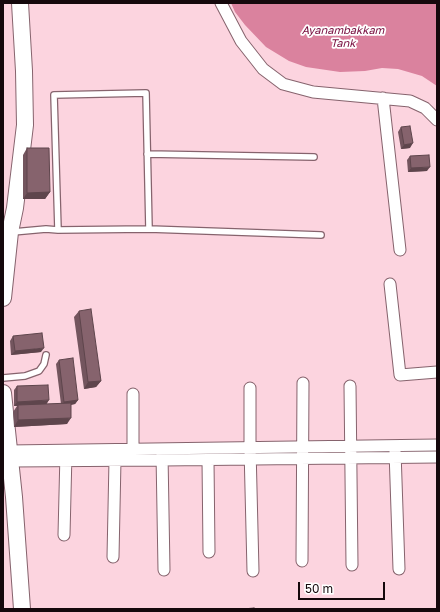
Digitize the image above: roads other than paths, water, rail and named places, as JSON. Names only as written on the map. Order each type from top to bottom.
[{"type":"main road","points":[[3,298],[10,232],[15,208],[25,125],[24,71],[20,3]]},
{"type":"main road","points":[[3,393],[8,409],[10,456],[22,609]]},
{"type":"street","points":[[221,3],[241,42],[263,69],[283,84],[314,92],[410,101],[425,108],[437,120]]},
{"type":"street","points":[[383,98],[400,250]]},
{"type":"street","points":[[390,284],[400,375],[437,372]]},
{"type":"street","points":[[302,561],[303,384]]},
{"type":"street","points":[[350,386],[352,565]]},
{"type":"street","points":[[250,388],[253,571]]},
{"type":"street","points":[[133,394],[133,450]]},
{"type":"street","points":[[66,456],[133,450],[208,460],[303,447],[437,445]]},
{"type":"street","points":[[394,446],[399,569]]},
{"type":"street","points":[[10,456],[66,456],[115,460],[162,455],[251,454],[303,459],[437,457]]},
{"type":"street","points":[[162,455],[164,570]]},
{"type":"street","points":[[64,535],[66,456]]},
{"type":"street","points":[[114,557],[115,460]]},
{"type":"street","points":[[208,460],[209,552]]},
{"type":"lane","points":[[58,230],[54,95],[146,93],[149,229]]},
{"type":"lane","points":[[148,154],[314,157]]},
{"type":"lane","points":[[10,232],[46,229],[149,229],[321,235]]},
{"type":"lane","points":[[3,378],[25,376],[39,371],[44,364],[46,355]]},
{"type":"water","name":"Ayanambakkam Tank","points":[[231,3],[437,3],[437,86],[422,76],[398,69],[382,68],[365,71],[340,72],[306,67],[289,61],[266,47],[245,25],[235,12]]}]
